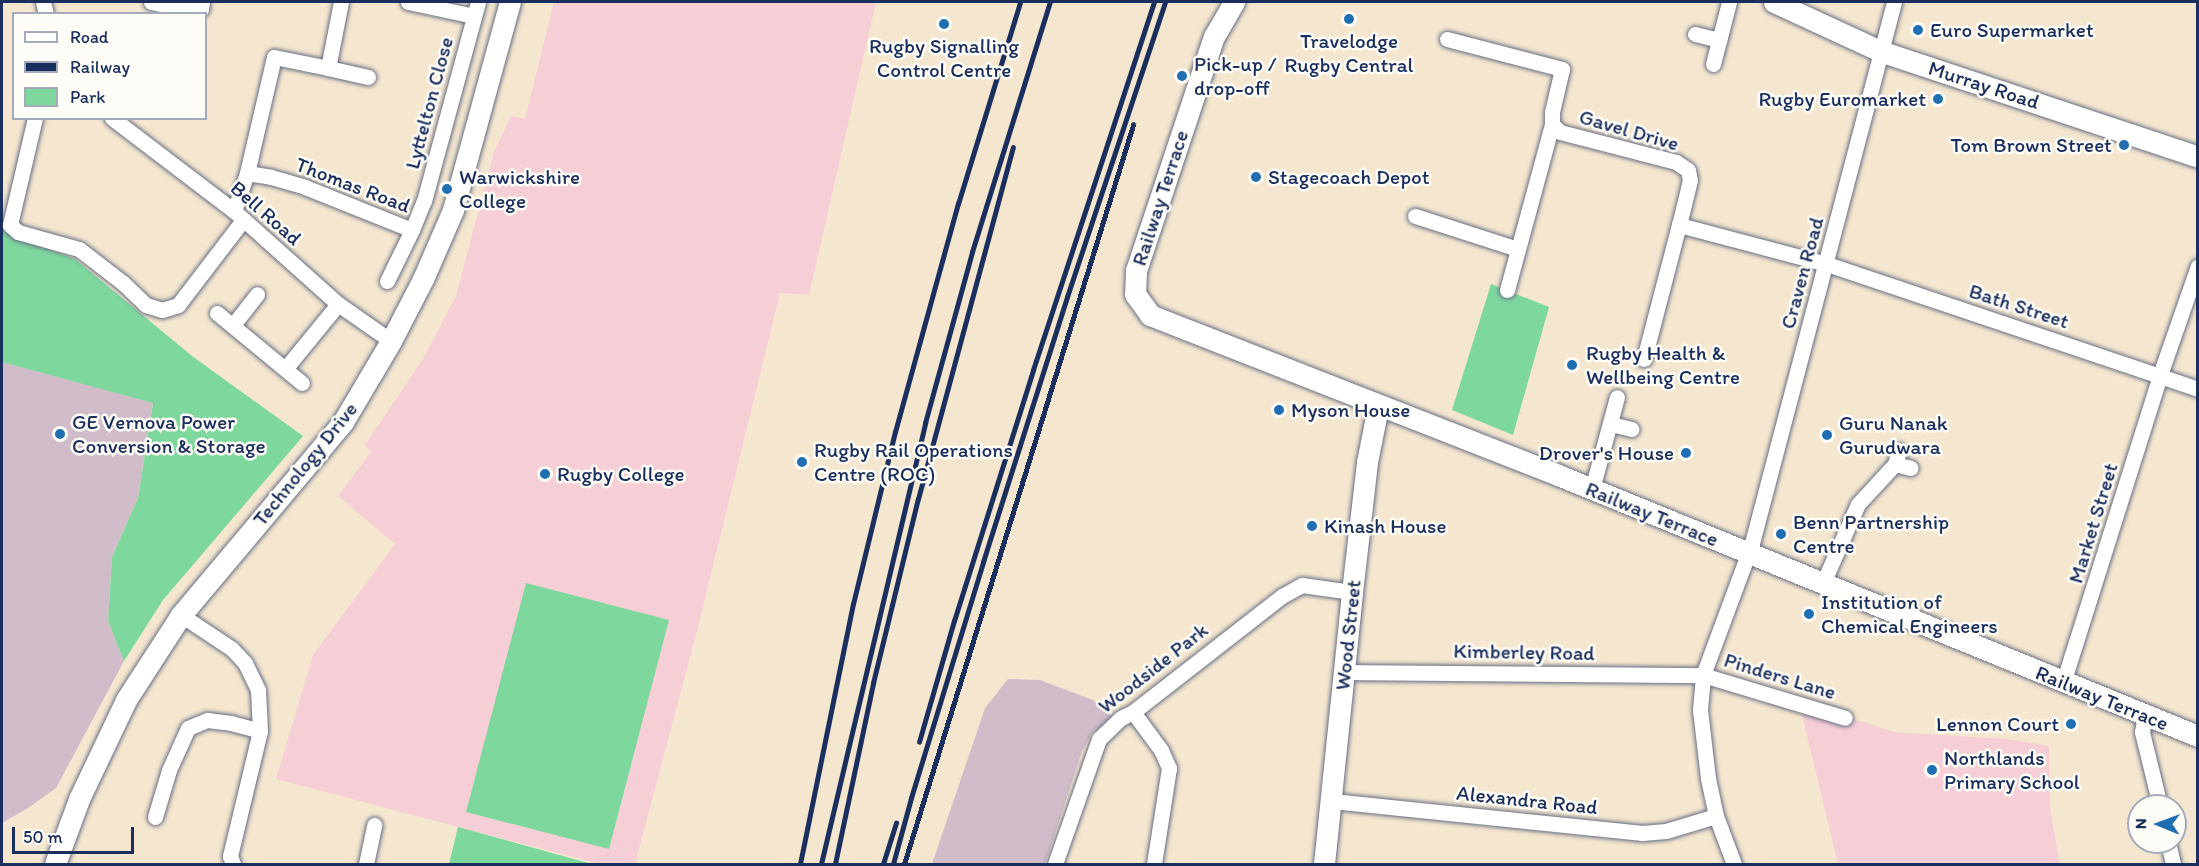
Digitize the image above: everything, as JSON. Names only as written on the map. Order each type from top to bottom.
[{"type":"street","points":[[151,2],[179,8],[201,9],[202,2]]},
{"type":"street","points":[[328,68],[341,2]]},
{"type":"street","name":"Lyttelton Close","points":[[408,2],[476,9],[424,201]]},
{"type":"street","name":"Technology Drive","points":[[55,864],[79,800],[126,699],[181,615],[343,422],[391,341],[423,279],[453,210],[510,2]]},
{"type":"street","name":"Railway Terrace","points":[[1234,2],[1214,36],[1136,270],[1135,294],[1150,315],[1378,407],[1592,489],[2063,683],[2198,736]]},
{"type":"street","points":[[1713,64],[1729,2]]},
{"type":"street","name":"Murray Road","points":[[1774,2],[1880,51],[2198,157]]},
{"type":"street","name":"Craven Road","points":[[1734,864],[1716,816],[1708,778],[1701,719],[1704,675],[1749,554],[1894,2]]},
{"type":"street","points":[[1695,34],[1719,40]]},
{"type":"street","name":"Gavel Drive","points":[[1447,39],[1562,69],[1552,112],[1552,124],[1560,132],[1676,162],[1688,170],[1690,180],[1679,225]]},
{"type":"street","points":[[35,120],[10,225],[18,232],[79,249],[123,283],[146,305],[162,310],[178,305],[238,215],[274,57],[368,76]]},
{"type":"street","name":"Bell Road","points":[[115,120],[238,215],[338,304],[391,341]]},
{"type":"street","points":[[1507,290],[1552,124]]},
{"type":"street","name":"Thomas Road","points":[[247,173],[271,177],[304,187],[412,230],[424,201]]},
{"type":"street","points":[[1414,216],[1518,249]]},
{"type":"street","points":[[1644,359],[1679,225],[1827,264]]},
{"type":"street","points":[[387,281],[412,230]]},
{"type":"street","name":"Bath Street","points":[[1827,264],[2198,388]]},
{"type":"street","points":[[2160,375],[2198,266]]},
{"type":"street","points":[[233,325],[257,294]]},
{"type":"street","points":[[285,369],[338,304]]},
{"type":"street","points":[[217,313],[302,383]]},
{"type":"street","name":"Market Street","points":[[2063,683],[2160,375]]},
{"type":"street","points":[[1592,489],[1617,397]]},
{"type":"street","name":"Wood Street","points":[[1324,864],[1367,462],[1378,407]]},
{"type":"street","points":[[1611,424],[1631,429]]},
{"type":"street","points":[[1824,583],[1858,504],[1897,457],[1911,468]]},
{"type":"street","name":"Woodside Park","points":[[1056,864],[1099,739],[1120,718],[1132,712],[1282,596],[1302,585],[1352,592]]},
{"type":"street","points":[[181,615],[232,649],[245,663],[258,690],[260,731],[230,856],[233,864]]},
{"type":"street","name":"Kimberley Road","points":[[1344,672],[1704,675]]},
{"type":"street","name":"Pinders Lane","points":[[1704,675],[1845,718]]},
{"type":"street","points":[[1132,712],[1161,750],[1169,768],[1154,864]]},
{"type":"street","points":[[2145,715],[2142,732],[2157,794]]},
{"type":"street","points":[[155,817],[169,770],[188,728],[207,720],[231,723],[260,731]]},
{"type":"street","name":"Alexandra Road","points":[[1332,801],[1642,833],[1666,831],[1716,816]]},
{"type":"street","points":[[366,864],[374,825]]},
{"type":"street","points":[[2170,854],[2187,864]]},
{"type":"shaded area","name":"Rugby College","points":[[554,2],[876,2],[809,295],[780,293],[698,627],[635,864],[600,864],[276,779],[313,655],[395,544],[338,496],[371,452],[365,445],[423,359],[456,296],[494,152],[511,116],[525,119]]},
{"type":"shaded area","points":[[2,362],[153,402],[138,498],[112,557],[108,621],[124,661],[56,788],[2,823]]},
{"type":"shaded area","points":[[1008,679],[1040,680],[1093,700],[1112,716],[1110,723],[1093,731],[1082,751],[1045,864],[932,864],[985,708]]},
{"type":"shaded area","name":"Northlands Primary School","points":[[1832,712],[1894,732],[2006,739],[2049,746],[2050,809],[2060,864],[1838,864],[1802,715]]},
{"type":"green space","points":[[2,225],[12,236],[75,259],[192,356],[303,436],[163,600],[124,661],[108,621],[112,557],[138,498],[153,403],[2,362]]},
{"type":"green space","points":[[1491,284],[1549,307],[1513,435],[1452,410]]},
{"type":"green space","points":[[526,583],[669,620],[609,849],[466,812]]},
{"type":"green space","points":[[458,827],[592,864],[449,864]]},
{"type":"railway","points":[[800,864],[853,604],[895,432],[958,204],[1020,2]]},
{"type":"railway","points":[[821,864],[925,423],[972,252],[1050,2]]},
{"type":"railway","points":[[919,742],[954,621],[1033,370],[1154,2]]},
{"type":"railway","points":[[893,864],[983,562],[1067,297],[1165,2]]},
{"type":"railway","points":[[904,864],[1133,125]]},
{"type":"railway","points":[[835,864],[873,683],[918,499],[1013,148]]},
{"type":"railway","points":[[883,864],[896,823]]},
{"type":"place","name":"Travelodge Rugby Central","points":[[1349,19]]},
{"type":"place","name":"Rugby Signalling Control Centre","points":[[944,24]]},
{"type":"place","name":"Euro Supermarket","points":[[1918,30]]},
{"type":"place","name":"Pick-up / drop-off","points":[[1182,76]]},
{"type":"place","name":"Rugby Euromarket","points":[[1938,99]]},
{"type":"place","name":"Tom Brown Street","points":[[2124,145]]},
{"type":"place","name":"Stagecoach Depot","points":[[1256,177]]},
{"type":"place","name":"Warwickshire College","points":[[447,189]]},
{"type":"place","name":"Rugby Health & Wellbeing Centre","points":[[1572,365]]},
{"type":"place","name":"Myson House","points":[[1279,410]]},
{"type":"place","name":"GE Vernova Power Conversion & Storage","points":[[60,434]]},
{"type":"place","name":"Guru Nanak Gurudwara","points":[[1827,435]]},
{"type":"place","name":"Drover's House","points":[[1686,453]]},
{"type":"place","name":"Rugby Rail Operations Centre (ROC)","points":[[802,462]]},
{"type":"place","name":"Rugby College","points":[[545,474]]},
{"type":"place","name":"Kinash House","points":[[1312,526]]},
{"type":"place","name":"Benn Partnership Centre","points":[[1781,534]]},
{"type":"place","name":"Institution of Chemical Engineers","points":[[1809,614]]},
{"type":"place","name":"Lennon Court","points":[[2071,724]]},
{"type":"place","name":"Northlands Primary School","points":[[1932,770]]}]
